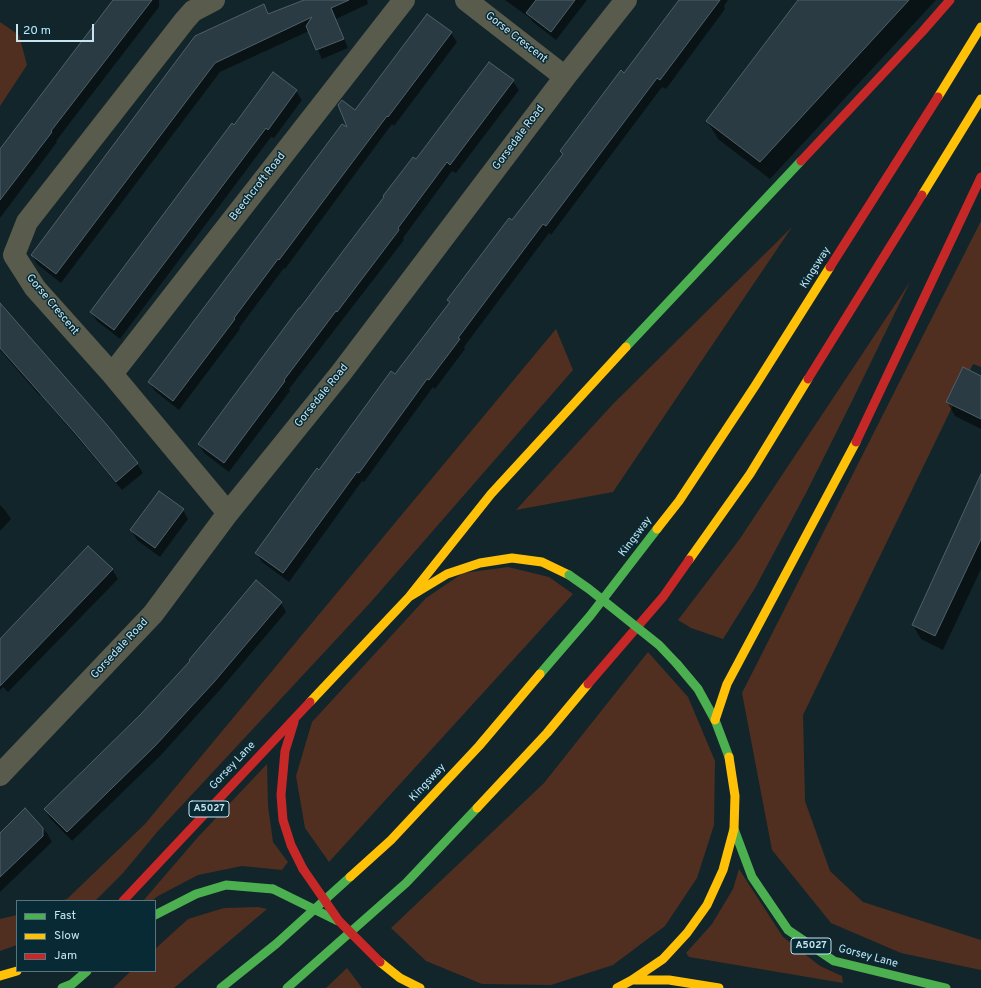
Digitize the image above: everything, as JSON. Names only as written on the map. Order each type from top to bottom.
[{"type":"main road","points":[[409,597],[490,494],[950,0]]},
{"type":"main road","name":"Kingsway","points":[[221,988],[276,944],[391,840],[479,746],[590,616],[679,501],[756,386],[981,27]]},
{"type":"main road","points":[[287,988],[406,883],[547,732],[663,597],[750,474],[981,99]]},
{"type":"main road","points":[[715,720],[727,684],[851,452],[981,177]]},
{"type":"main road","points":[[409,597],[447,574],[480,563],[512,558],[542,562],[569,576],[589,589],[659,645],[698,690],[715,720],[729,755],[735,796],[734,829],[723,870],[707,905],[687,933],[663,959],[632,980],[617,988]]},
{"type":"main road","name":"Gorsey Lane","points":[[124,900],[409,597]]},
{"type":"main road","points":[[296,717],[285,751],[281,795],[283,820],[291,845],[304,869],[339,921],[380,962],[400,978],[420,988]]},
{"type":"main road","name":"Gorsey Lane","points":[[734,829],[752,877],[788,930],[834,961],[946,988]]},
{"type":"main road","points":[[156,915],[196,894],[226,885],[273,889],[339,921]]},
{"type":"main road","points":[[0,976],[16,971]]},
{"type":"main road","points":[[62,988],[72,984],[86,972]]},
{"type":"main road","points":[[632,980],[669,980],[719,988]]},
{"type":"street","name":"Gorse Crescent","points":[[214,0],[193,11],[176,32],[27,222],[14,255],[35,288],[112,374],[228,512]]},
{"type":"street","name":"Beechcroft Road","points":[[112,374],[404,0]]},
{"type":"street","name":"Gorse Crescent","points":[[466,0],[565,77]]},
{"type":"street","name":"Gorsedale Road","points":[[1,773],[153,614],[228,512],[341,373],[565,77],[626,0]]},
{"type":"shaded area","points":[[0,22],[19,35],[27,65],[0,106]]},
{"type":"shaded area","points":[[981,221],[981,367],[973,364],[803,715],[805,801],[830,871],[863,902],[981,940],[981,970],[901,953],[831,923],[772,850],[742,693]]},
{"type":"shaded area","points":[[792,227],[613,492],[516,510],[613,404]]},
{"type":"shaded area","points":[[910,282],[806,493],[755,588],[723,639],[691,628],[678,620],[739,540]]},
{"type":"shaded area","points":[[556,329],[573,370],[370,603],[158,831],[123,873],[96,900],[64,900],[67,899],[145,824]]},
{"type":"shaded area","points":[[508,567],[549,577],[573,594],[329,862],[305,828],[296,776],[312,722],[426,598],[463,573]]},
{"type":"shaded area","points":[[648,652],[688,697],[715,761],[714,825],[697,878],[665,926],[613,965],[551,985],[482,984],[426,961],[391,928],[544,783]]},
{"type":"shaded area","points":[[267,764],[268,806],[273,842],[288,862],[282,870],[242,866],[198,875],[153,900],[144,900],[198,837]]},
{"type":"shaded area","points":[[739,869],[783,937],[820,966],[842,976],[843,983],[689,957],[686,953],[712,924],[733,889]]},
{"type":"shaded area","points":[[258,907],[267,909],[174,988],[113,988],[130,972],[156,972],[156,948],[188,919],[224,908]]},
{"type":"shaded area","points":[[16,915],[16,945],[0,951],[0,919]]},
{"type":"shaded area","points":[[347,968],[362,988],[326,988]]},
{"type":"building","points":[[113,0],[152,0],[0,200],[0,149]]},
{"type":"building","points":[[304,0],[349,0],[331,8],[344,39],[316,50],[306,26],[312,17],[215,63],[56,274],[31,255],[195,36],[264,4],[268,14]]},
{"type":"building","points":[[536,0],[575,0],[551,32],[526,13]]},
{"type":"building","points":[[679,0],[720,0],[660,80],[657,78],[546,226],[543,224],[458,338],[460,339],[429,380],[427,379],[359,473],[357,472],[283,573],[255,553],[317,468],[319,470],[391,371],[395,374],[450,302],[447,300],[509,218],[512,220],[563,154],[560,151],[621,70],[624,73]]},
{"type":"building","points":[[798,0],[909,0],[760,162],[706,121]]},
{"type":"building","points":[[427,14],[452,32],[279,260],[278,259],[173,401],[148,382],[342,124],[347,127],[338,105],[342,100],[355,110]]},
{"type":"building","points":[[489,62],[514,80],[450,165],[447,162],[398,228],[399,230],[284,380],[285,381],[224,463],[198,444],[384,197],[383,196],[413,157],[416,159]]},
{"type":"building","points":[[273,72],[297,90],[268,130],[266,128],[114,330],[90,312],[232,123],[234,125]]},
{"type":"building","points":[[0,303],[107,425],[138,463],[116,482],[0,348]]},
{"type":"building","points":[[963,367],[981,376],[981,419],[946,402]]},
{"type":"building","points":[[981,474],[981,539],[935,636],[912,625]]},
{"type":"building","points":[[159,491],[184,509],[155,548],[130,530]]},
{"type":"building","points":[[88,546],[113,569],[0,686],[0,639]]},
{"type":"building","points":[[256,580],[282,602],[214,682],[155,746],[67,832],[44,809],[141,714],[190,661],[189,660]]},
{"type":"building","points":[[25,808],[43,828],[43,836],[0,877],[0,833]]},
{"type":"traffic: fast","points":[[626,347],[801,161]]},
{"type":"traffic: fast","points":[[540,674],[590,616],[657,529]]},
{"type":"traffic: fast","points":[[569,575],[589,589],[659,645],[677,664]]},
{"type":"traffic: fast","points":[[677,664],[698,689],[715,720],[729,757]]},
{"type":"traffic: fast","points":[[287,988],[406,883],[477,808]]},
{"type":"traffic: fast","points":[[734,829],[752,877],[788,930],[834,961],[946,988]]},
{"type":"traffic: fast","points":[[221,988],[276,944],[350,877]]},
{"type":"traffic: fast","points":[[156,914],[196,894],[226,885],[273,889]]},
{"type":"traffic: fast","points":[[273,889],[338,921]]},
{"type":"traffic: fast","points":[[62,988],[72,984],[86,972]]},
{"type":"traffic: slow","points":[[938,97],[981,27]]},
{"type":"traffic: slow","points":[[922,195],[981,99]]},
{"type":"traffic: slow","points":[[657,529],[679,501],[755,386],[830,267]]},
{"type":"traffic: slow","points":[[409,597],[491,494],[626,347]]},
{"type":"traffic: slow","points":[[689,560],[750,474],[808,379]]},
{"type":"traffic: slow","points":[[715,720],[727,684],[856,442]]},
{"type":"traffic: slow","points":[[310,702],[409,597],[447,574],[480,563],[512,558],[542,562],[569,575]]},
{"type":"traffic: slow","points":[[350,877],[391,840],[479,746],[540,674]]},
{"type":"traffic: slow","points":[[477,808],[547,733],[588,684]]},
{"type":"traffic: slow","points":[[617,988],[632,980],[663,959],[687,933],[707,905],[723,870],[734,829],[735,796],[729,757]]},
{"type":"traffic: slow","points":[[380,962],[400,978],[420,988]]},
{"type":"traffic: slow","points":[[0,976],[16,971]]},
{"type":"traffic: slow","points":[[632,980],[669,980],[719,988]]},
{"type":"traffic: jam","points":[[801,161],[950,0]]},
{"type":"traffic: jam","points":[[830,267],[938,97]]},
{"type":"traffic: jam","points":[[856,442],[981,177]]},
{"type":"traffic: jam","points":[[808,379],[922,195]]},
{"type":"traffic: jam","points":[[588,684],[663,597],[689,560]]},
{"type":"traffic: jam","points":[[124,900],[310,702]]},
{"type":"traffic: jam","points":[[294,722],[285,751],[281,795],[283,820],[291,845],[303,869]]},
{"type":"traffic: jam","points":[[303,869],[339,921],[380,962]]}]
